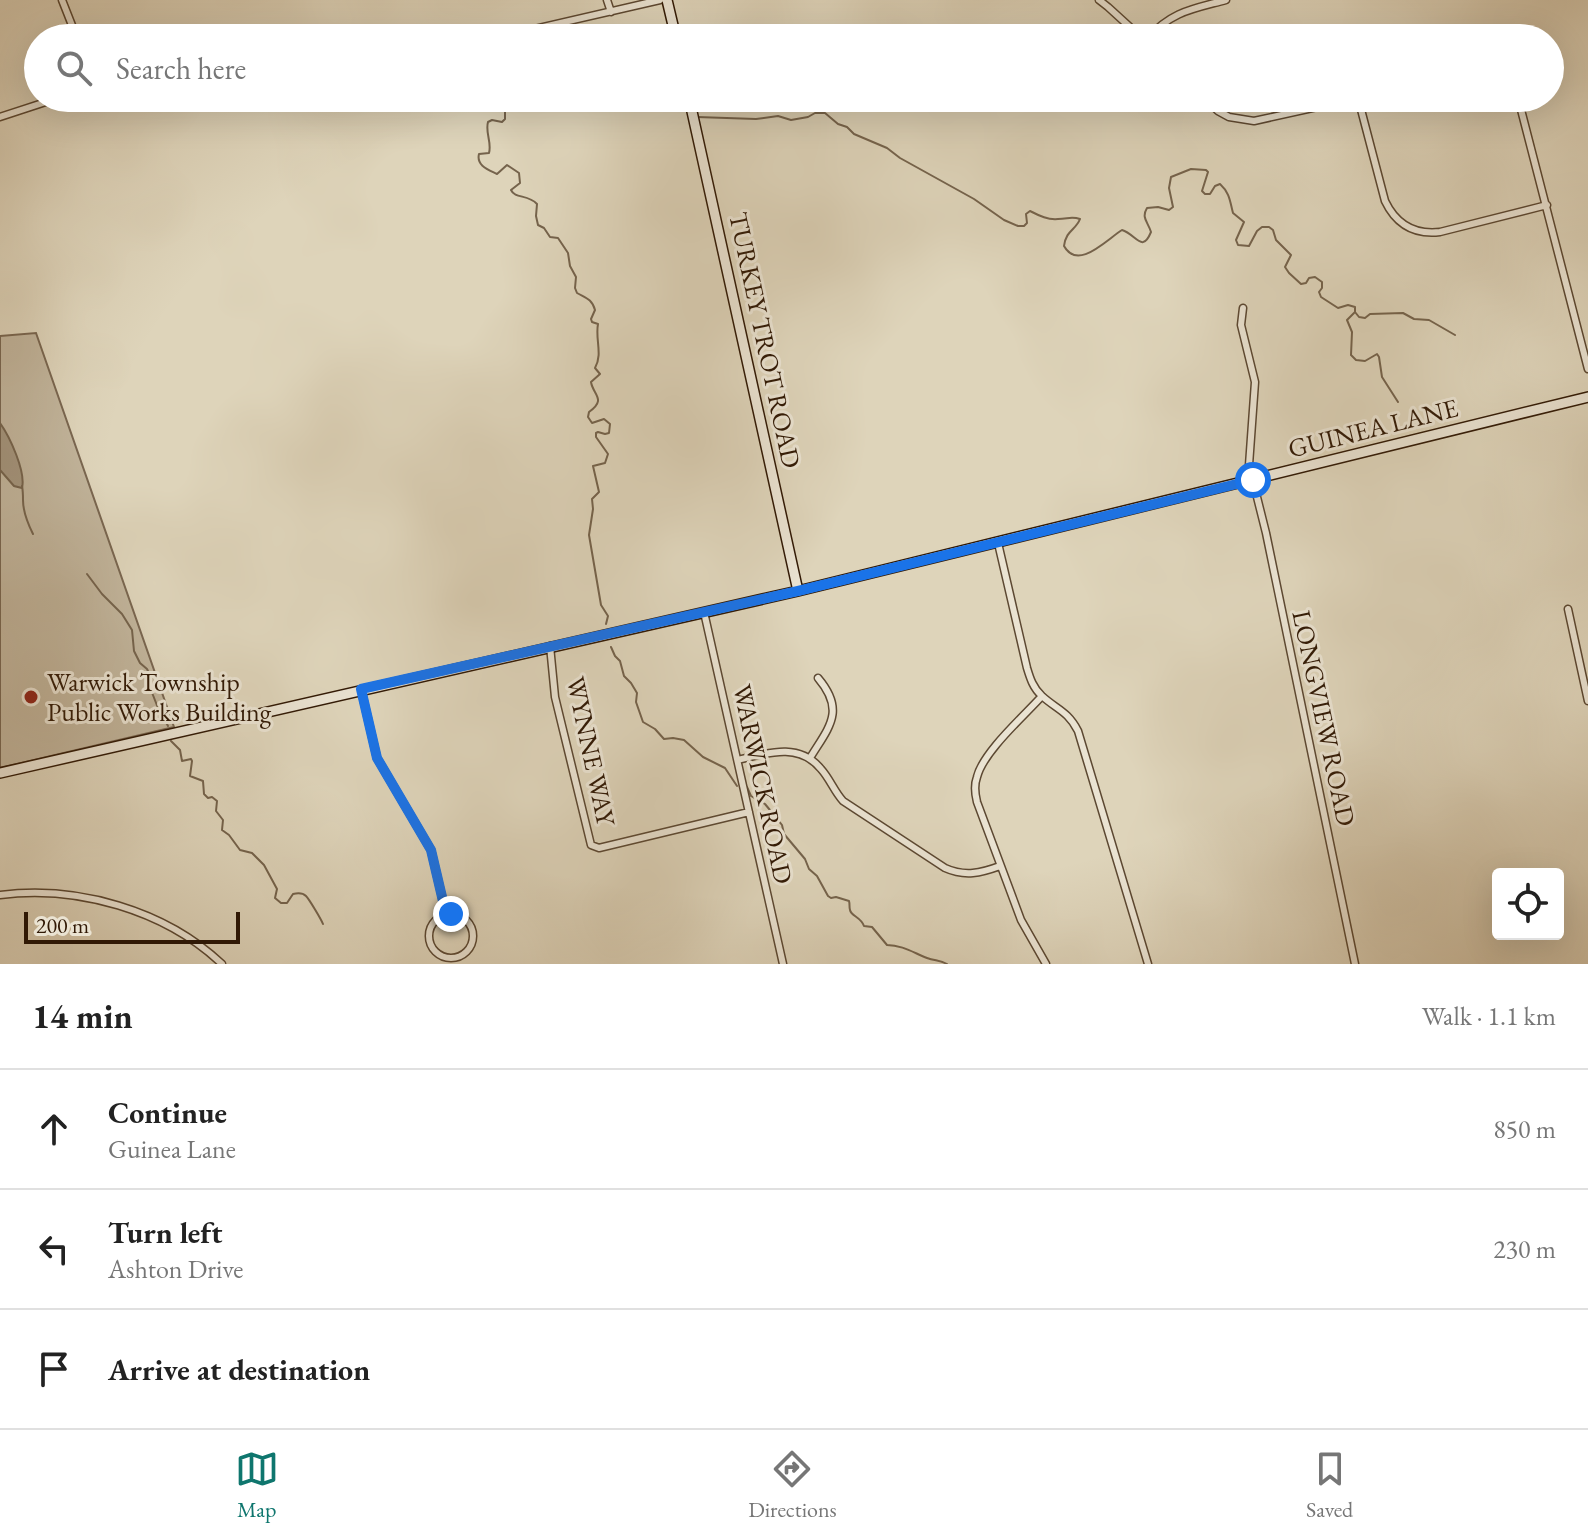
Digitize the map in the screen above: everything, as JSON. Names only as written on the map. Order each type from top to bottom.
[{"type":"street","points":[[62,0],[71,24]]},
{"type":"street","points":[[607,0],[611,12]]},
{"type":"street","points":[[557,24],[660,0]]},
{"type":"street","points":[[667,0],[673,24]]},
{"type":"street","points":[[1099,0],[1128,24]]},
{"type":"street","points":[[1162,24],[1174,15],[1226,0]]},
{"type":"street","points":[[0,117],[24,109]]},
{"type":"street","name":"TURKEY TROT ROAD","points":[[692,112],[798,591]]},
{"type":"street","points":[[1220,112],[1229,117],[1254,121],[1295,112]]},
{"type":"street","points":[[1362,112],[1385,201],[1393,215],[1408,228],[1440,232],[1547,205]]},
{"type":"street","points":[[1522,112],[1588,369]]},
{"type":"street","name":"LONGVIEW ROAD","points":[[1243,308],[1241,325],[1255,382],[1249,465],[1266,533],[1355,964]]},
{"type":"street","name":"GUINEA LANE","points":[[0,773],[798,591],[1588,397]]},
{"type":"street","points":[[998,543],[1032,683],[1042,696],[1068,714],[1078,731],[1148,964]]},
{"type":"street","points":[[1568,609],[1588,701]]},
{"type":"street","name":"WARWICK ROAD","points":[[704,612],[783,964]]},
{"type":"street","name":"WYNNE WAY","points":[[550,646],[555,697],[591,845],[599,848],[749,812]]},
{"type":"street","points":[[810,758],[827,730],[833,712],[829,691],[818,678]]},
{"type":"street","points":[[361,689],[377,758],[431,850],[446,914]]},
{"type":"street","points":[[1042,696],[986,757],[976,777],[975,793],[1021,920],[1046,964]]},
{"type":"street","points":[[738,760],[781,751],[810,758],[843,801],[945,868],[971,874],[1000,866]]},
{"type":"street","points":[[0,895],[41,893],[97,900],[172,928],[222,964]]},
{"type":"street","points":[[446,914],[465,919],[473,932],[472,945],[455,958],[440,955],[432,948],[430,940],[433,923],[446,914]]},
{"type":"shaded area","points":[[36,333],[174,727],[0,768],[0,336]]},
{"type":"shaded area","points":[[0,423],[19,464],[22,488],[14,486],[0,470]]},
{"type":"waterway","points":[[505,112],[502,122],[488,122],[489,153],[479,154],[479,162],[497,174],[507,165],[519,173],[520,183],[511,190],[515,195],[537,204],[538,225],[550,237],[558,238],[568,253],[576,277],[577,293],[590,301],[595,310],[592,322],[598,324],[595,368],[600,374],[591,382],[598,400],[588,417],[592,423],[604,419],[610,424],[609,433],[596,433],[608,454],[605,463],[593,466],[599,492],[592,499],[589,535],[601,605],[608,616],[606,624]]},
{"type":"waterway","points":[[697,117],[756,119],[778,116],[791,120],[825,113],[854,134],[887,148],[1018,226],[1027,223],[1026,214],[1030,211],[1051,219],[1080,219],[1064,246],[1077,255],[1092,251],[1122,230],[1145,242],[1151,232],[1145,217],[1147,208],[1169,210],[1173,207],[1169,188],[1171,177],[1191,169],[1206,170],[1202,191],[1210,194],[1220,184],[1228,194],[1233,213],[1244,222],[1236,240],[1238,245],[1249,246],[1257,231],[1269,227],[1276,240],[1291,255],[1285,267],[1289,273],[1301,284],[1315,277],[1322,282],[1321,297],[1338,308],[1348,305],[1355,307],[1355,312],[1347,320],[1352,332],[1351,355],[1356,360],[1365,361],[1377,354],[1382,377],[1398,402]]},
{"type":"waterway","points":[[1355,312],[1365,318],[1370,314],[1403,313],[1414,319],[1429,320],[1455,335]]},
{"type":"waterway","points":[[22,486],[25,513],[33,534]]},
{"type":"waterway","points":[[87,574],[132,630],[134,651],[151,677],[151,690],[168,726]]},
{"type":"waterway","points":[[611,647],[620,661],[624,676],[637,693],[636,702],[643,722],[664,739],[684,740],[703,757],[725,768],[737,786]]},
{"type":"waterway","points":[[171,741],[180,750],[182,761],[191,759],[190,776],[203,781],[204,794],[217,801],[216,811],[223,820],[222,830],[240,850],[252,853],[264,865],[277,889],[275,898],[287,903],[293,894],[304,895],[323,924]]},
{"type":"waterway","points":[[747,787],[751,796],[765,804],[782,825],[784,834],[805,859],[828,896],[849,901],[852,914],[864,926],[872,927],[887,945],[947,964]]},
{"type":"place","name":"Warwick Township Public Works Building","points":[[31,697]]},
{"type":"route","points":[[451,914],[446,914],[428,843],[377,758],[361,689],[798,591],[1253,480]]}]
